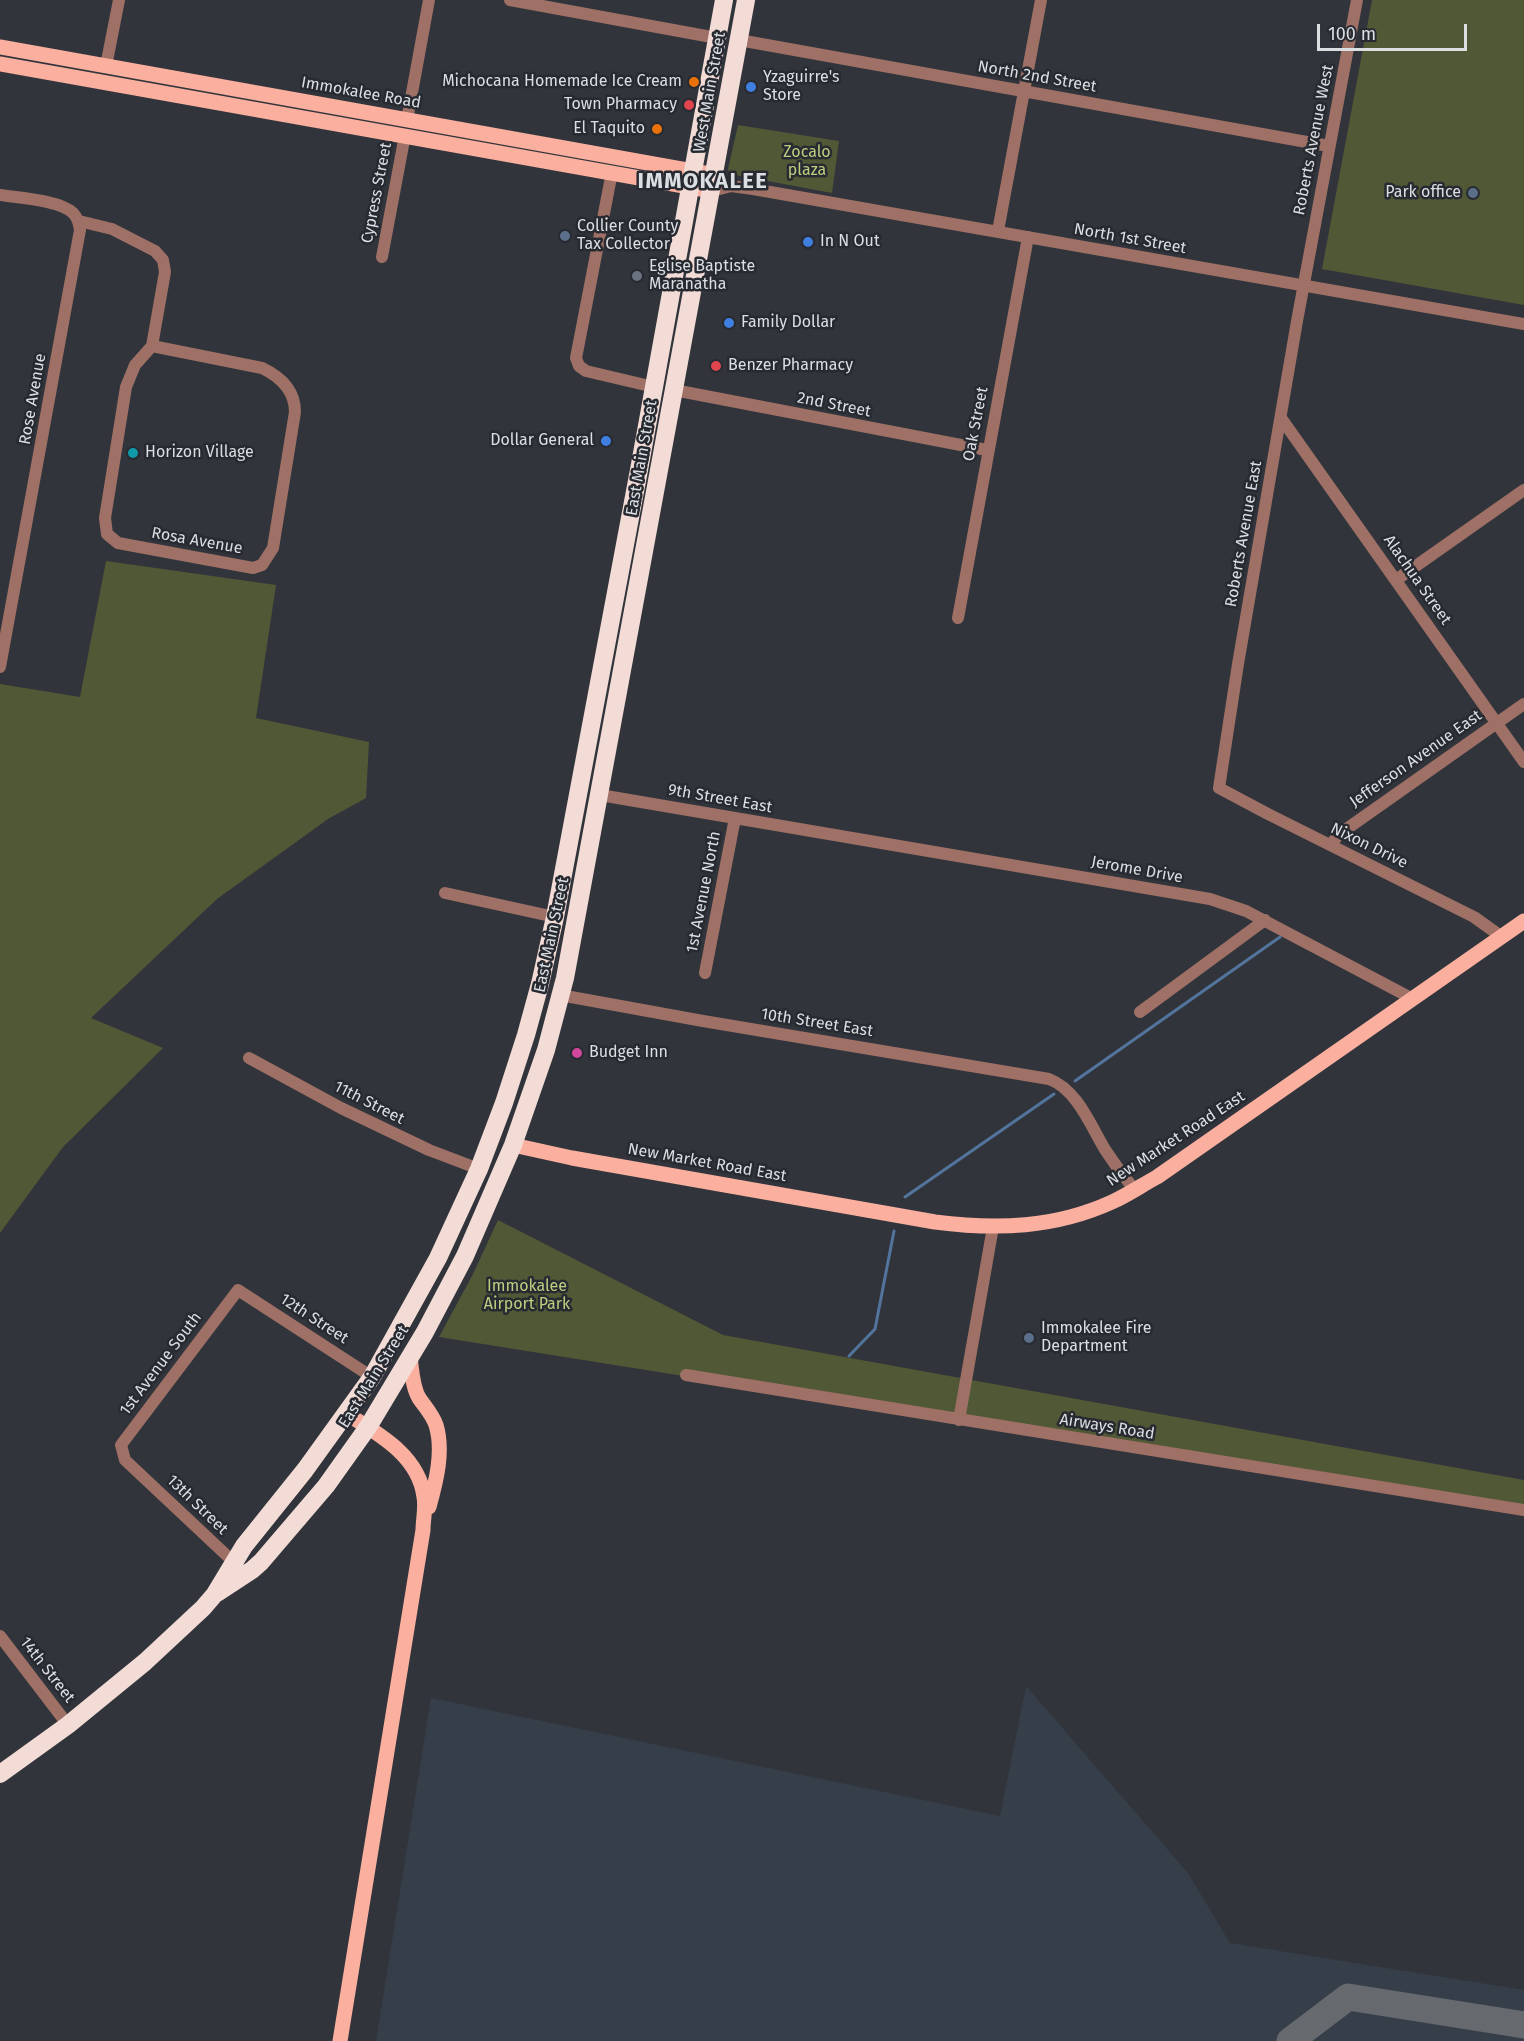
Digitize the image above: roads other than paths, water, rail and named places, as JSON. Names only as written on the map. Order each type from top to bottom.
[{"type":"highway","name":"West Main Street","points":[[691,179],[724,0]]},
{"type":"highway","name":"West Main Street","points":[[714,183],[747,0]]},
{"type":"highway","name":"East Main Street","points":[[0,1774],[68,1725],[145,1662],[240,1568],[372,1377],[425,1284],[479,1168],[534,1009],[555,917],[691,179]]},
{"type":"highway","name":"East Main Street","points":[[240,1568],[261,1562],[326,1486],[368,1427],[411,1357],[448,1292],[465,1256],[513,1145],[546,1050],[560,995],[600,795],[714,183]]},
{"type":"highway","points":[[654,387],[674,390]]},
{"type":"highway","points":[[579,790],[600,795]]},
{"type":"highway","points":[[491,1138],[513,1145]]},
{"type":"main road","name":"Immokalee Road","points":[[0,47],[552,146],[714,183]]},
{"type":"main road","name":"Immokalee Road","points":[[0,64],[612,172],[691,179]]},
{"type":"main road","points":[[104,82],[106,66]]},
{"type":"main road","points":[[405,135],[407,120]]},
{"type":"main road","points":[[549,161],[552,146]]},
{"type":"main road","name":"New Market Road East","points":[[513,1145],[572,1158],[935,1222],[993,1227],[1044,1223],[1067,1218],[1112,1202],[1157,1177],[1524,921]]},
{"type":"main road","points":[[340,2041],[423,1530],[440,1447],[436,1424],[430,1411],[418,1397],[415,1388],[411,1357]]},
{"type":"main road","points":[[347,1414],[396,1447],[418,1474],[425,1500],[423,1530]]},
{"type":"street","points":[[106,66],[118,0]]},
{"type":"street","points":[[407,120],[429,0]]},
{"type":"street","points":[[510,0],[717,38]]},
{"type":"street","points":[[998,231],[1041,0]]},
{"type":"street","name":"Roberts Avenue West","points":[[1303,286],[1357,0]]},
{"type":"street","name":"North 2nd Street","points":[[739,40],[1329,146]]},
{"type":"street","name":"Cypress Street","points":[[382,257],[405,135]]},
{"type":"street","points":[[612,172],[576,358],[579,366],[595,375],[654,387]]},
{"type":"street","name":"North 1st Street","points":[[714,183],[1524,324]]},
{"type":"street","points":[[0,195],[62,206],[73,213],[79,221]]},
{"type":"street","name":"Rosa Avenue","points":[[79,221],[112,229],[155,251],[163,260],[165,272],[152,346],[135,366],[126,387],[105,518],[107,534],[118,543],[253,568],[262,565],[273,548],[295,412],[295,404],[288,387],[276,375],[262,368],[152,346]]},
{"type":"street","name":"Rose Avenue","points":[[0,667],[77,253],[79,221]]},
{"type":"street","name":"Oak Street","points":[[958,618],[987,450],[1028,237]]},
{"type":"street","name":"Roberts Avenue East","points":[[1219,788],[1303,286]]},
{"type":"street","name":"2nd Street","points":[[674,390],[987,450]]},
{"type":"street","name":"Alachua Street","points":[[1281,418],[1524,762]]},
{"type":"street","points":[[1396,580],[1524,490]]},
{"type":"street","name":"Jefferson Avenue East","points":[[1330,845],[1338,835],[1524,704]]},
{"type":"street","name":"Nixon Drive","points":[[1219,788],[1474,917],[1502,937]]},
{"type":"street","name":"9th Street East","points":[[600,795],[834,835]]},
{"type":"street","name":"1st Avenue North","points":[[705,973],[735,818]]},
{"type":"street","name":"Jerome Drive","points":[[834,835],[1210,899],[1246,910],[1413,999]]},
{"type":"street","points":[[445,893],[555,917]]},
{"type":"street","points":[[1140,1012],[1265,920]]},
{"type":"street","name":"10th Street East","points":[[560,995],[1049,1079],[1065,1089],[1078,1105],[1107,1154],[1134,1189]]},
{"type":"street","name":"11th Street","points":[[249,1058],[341,1108],[429,1150],[479,1168]]},
{"type":"street","points":[[959,1420],[993,1227]]},
{"type":"street","name":"12th Street","points":[[238,1290],[372,1377]]},
{"type":"street","name":"1st Avenue South","points":[[125,1460],[121,1444],[238,1290]]},
{"type":"street","name":"Airways Road","points":[[686,1375],[1524,1510]]},
{"type":"street","name":"13th Street","points":[[125,1460],[240,1568]]},
{"type":"street","name":"14th Street","points":[[0,1636],[68,1725]]},
{"type":"waterway","points":[[1075,1081],[1280,937]]},
{"type":"waterway","points":[[905,1197],[1054,1094]]},
{"type":"waterway","points":[[849,1356],[875,1329],[894,1231]]},
{"type":"place","name":"Michocana Homemade Ice Cream","points":[[694,82]]},
{"type":"place","name":"Yzaguirre's Store","points":[[751,87]]},
{"type":"place","name":"Town Pharmacy","points":[[689,105]]},
{"type":"place","name":"El Taquito","points":[[657,129]]},
{"type":"place","name":"Park office","points":[[1473,193]]},
{"type":"place","name":"Collier County Tax Collector","points":[[565,236]]},
{"type":"place","name":"In N Out","points":[[808,242]]},
{"type":"place","name":"Eglise Baptiste Maranatha","points":[[637,276]]},
{"type":"place","name":"Family Dollar","points":[[729,323]]},
{"type":"place","name":"Benzer Pharmacy","points":[[716,366]]},
{"type":"place","name":"Dollar General","points":[[606,441]]},
{"type":"place","name":"Horizon Village","points":[[133,453]]},
{"type":"place","name":"Budget Inn","points":[[577,1053]]},
{"type":"place","name":"Immokalee Fire Department","points":[[1029,1338]]},
{"type":"district","name":"IMMOKALEE","points":[[703,182]]},
{"type":"park label","name":"Zocalo plaza","points":[[807,162]]},
{"type":"park label","name":"Immokalee Airport Park","points":[[527,1296]]}]
